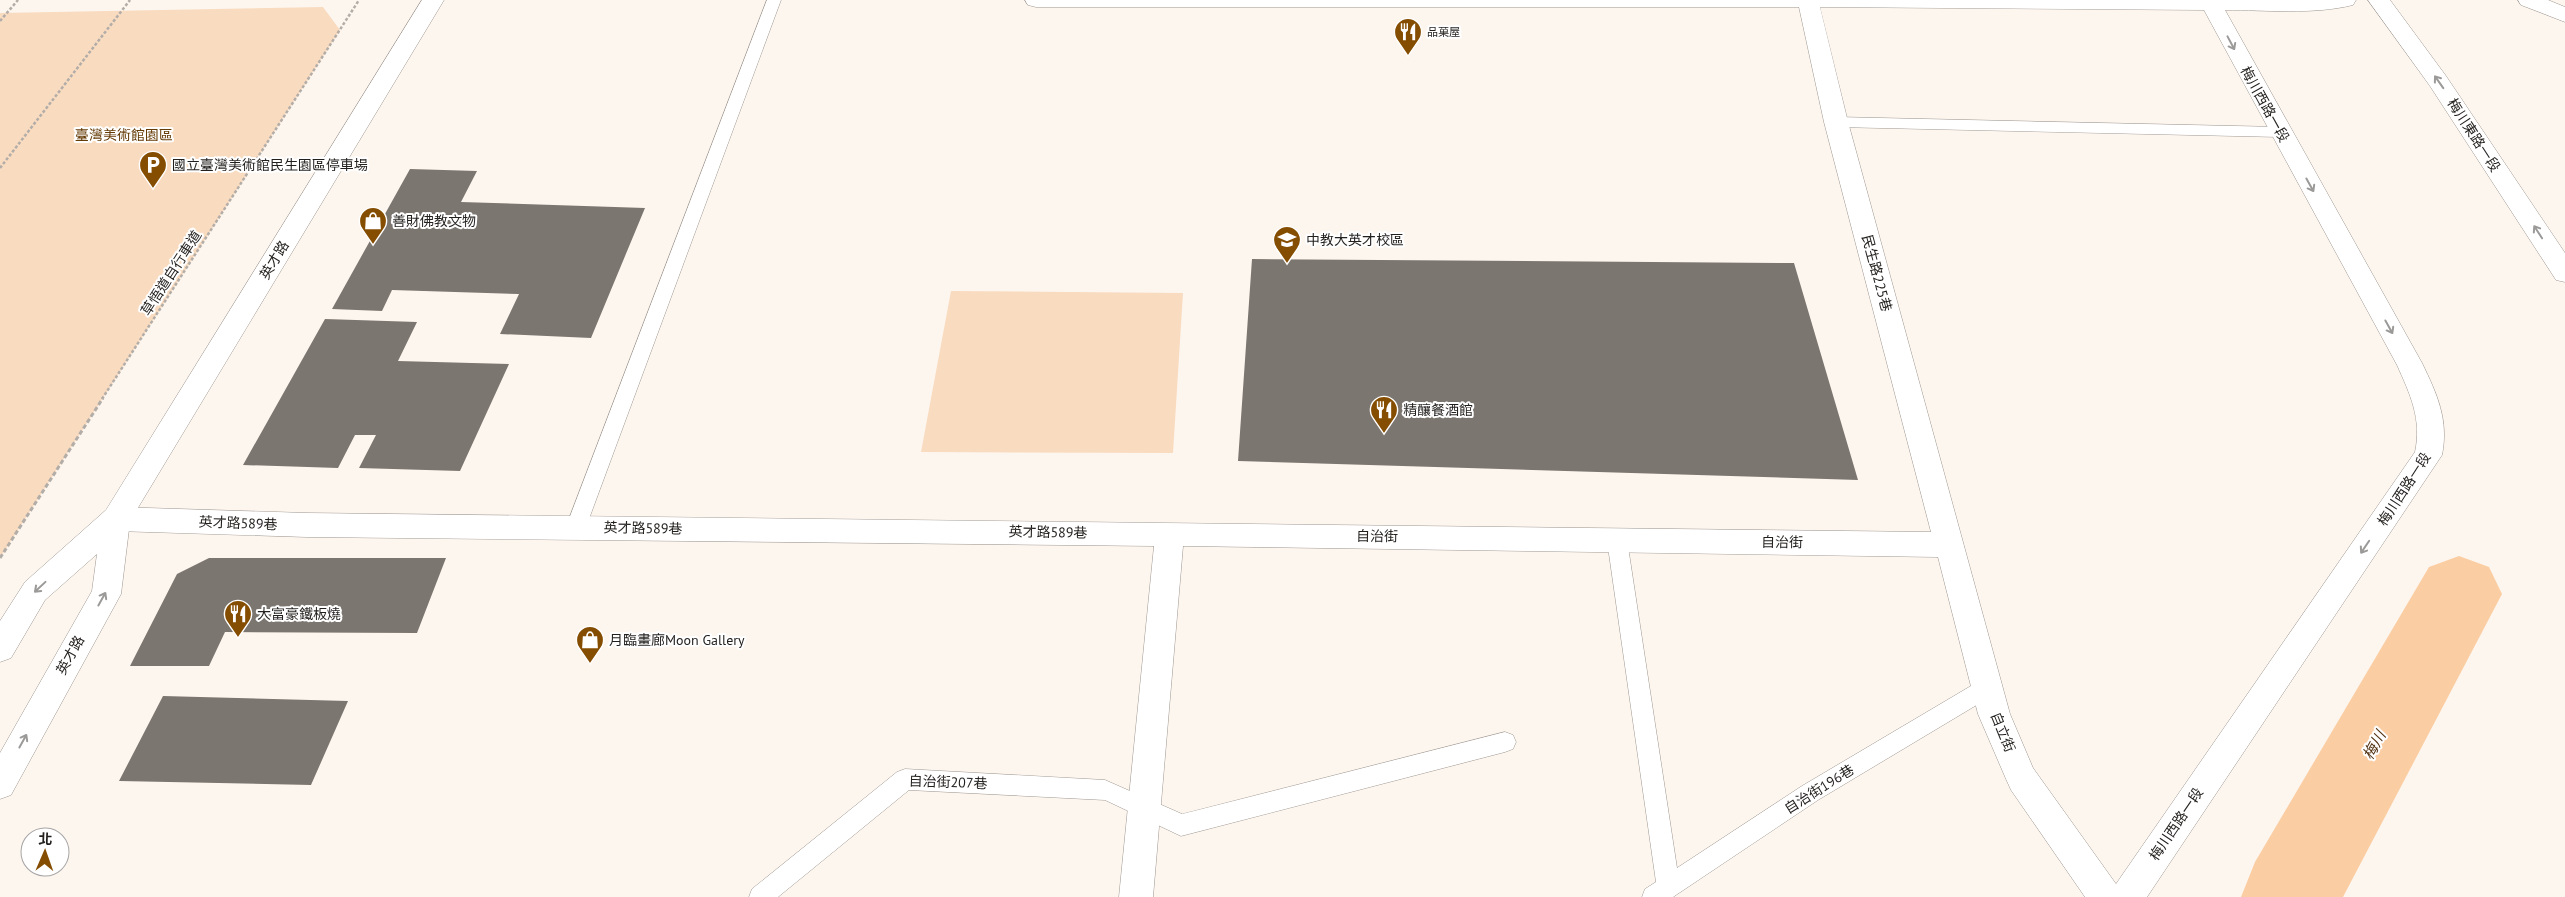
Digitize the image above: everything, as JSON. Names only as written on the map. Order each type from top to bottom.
[{"type":"street","name":"英才路","points":[[0,648],[35,591],[116,519],[433,0]]},
{"type":"street","points":[[1036,0],[1808,0],[2303,3],[2344,0]]},
{"type":"street","name":"民生路225巷","points":[[1808,0],[1836,122],[1950,546]]},
{"type":"street","name":"梅川東路一段","points":[[2379,0],[2438,81],[2565,273]]},
{"type":"street","points":[[2529,0],[2565,15]]},
{"type":"street","name":"梅川西路一段","points":[[2126,897],[2423,463],[2428,455],[2433,438],[2432,420],[2427,401],[2409,363],[2209,2]]},
{"type":"street","name":"英才路","points":[[0,784],[90,618],[106,594],[116,519]]},
{"type":"street","name":"英才路589巷","points":[[116,519],[307,525],[1170,534]]},
{"type":"street","points":[[1136,897],[1170,534]]},
{"type":"street","name":"自治街","points":[[1170,534],[1950,546]]},
{"type":"street","name":"自立街","points":[[1950,546],[1994,714],[2022,779],[2105,897]]},
{"type":"lane","points":[[576,527],[774,0]]},
{"type":"lane","points":[[1836,122],[2280,132]]},
{"type":"lane","points":[[1617,540],[1661,892]]},
{"type":"lane","name":"自治街196巷","points":[[1661,892],[1810,793],[1988,687]]},
{"type":"lane","name":"自治街207巷","points":[[760,897],[905,779],[1105,790],[1144,806],[1181,825],[1505,742]]},
{"type":"path","points":[[0,21],[18,0]]},
{"type":"path","points":[[0,168],[130,0]]},
{"type":"path","name":"草悟道自行車道","points":[[0,558],[359,0]]},
{"type":"green space","name":"臺灣美術館園區","points":[[323,7],[340,30],[0,558],[0,13]]},
{"type":"green space","points":[[951,291],[1183,293],[1173,453],[921,452]]},
{"type":"building","points":[[410,169],[477,171],[461,202],[645,208],[591,338],[500,334],[519,294],[392,290],[382,311],[332,309]]},
{"type":"building","points":[[1252,259],[1794,263],[1858,480],[1238,461]]},
{"type":"building","points":[[325,319],[417,322],[398,361],[509,364],[460,471],[359,468],[376,435],[355,435],[338,468],[243,465]]},
{"type":"building","points":[[209,558],[446,558],[417,633],[225,632],[209,666],[130,666],[177,574]]},
{"type":"building","points":[[163,696],[348,701],[311,785],[119,781]]},
{"type":"waterway","name":"梅川","points":[[2290,897],[2459,594]]},
{"type":"place","name":"品菓屋","points":[[1408,56]]},
{"type":"place","name":"國立臺灣美術館民生園區停車場","points":[[153,189]]},
{"type":"place","name":"善財佛教文物","points":[[373,245]]},
{"type":"place","name":"中教大英才校區","points":[[1287,264]]},
{"type":"place","name":"精釀餐酒館","points":[[1384,434]]},
{"type":"place","name":"大富豪鐵板燒","points":[[238,638]]},
{"type":"place","name":"月臨畫廊Moon Gallery","points":[[590,664]]}]
